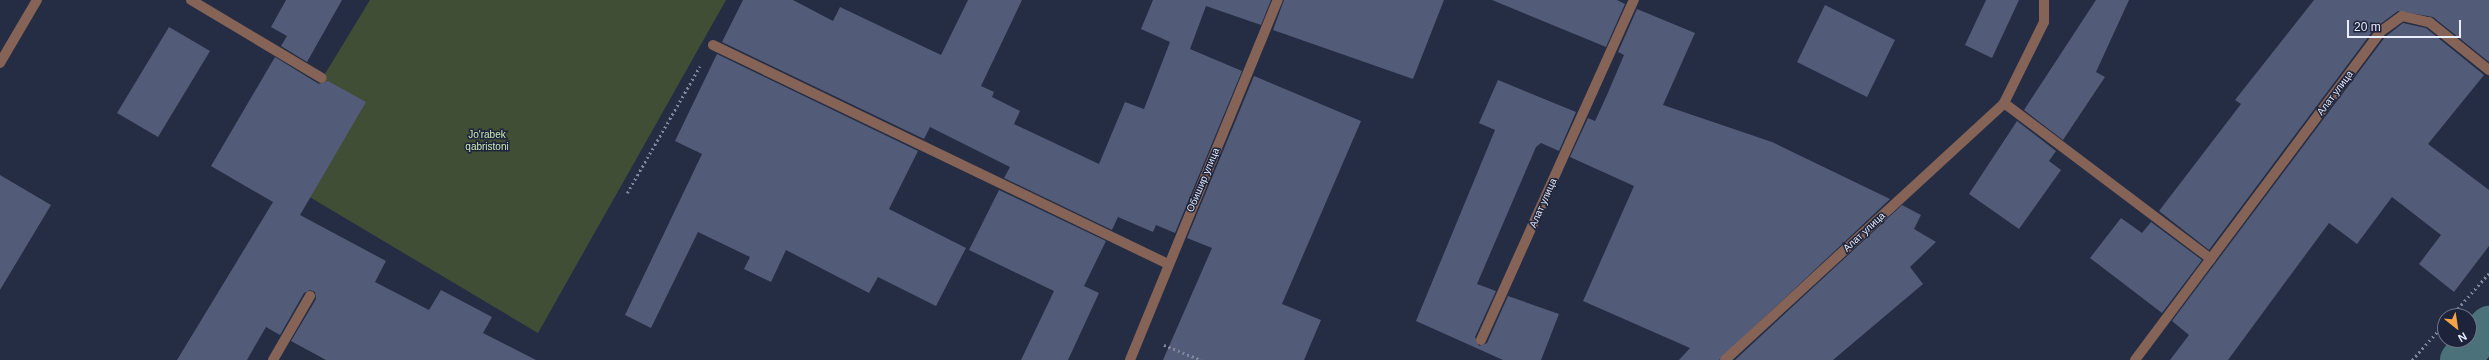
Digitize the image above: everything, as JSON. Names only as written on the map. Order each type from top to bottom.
[{"type":"street","points":[[0,61],[37,0]]},
{"type":"street","points":[[191,0],[322,78]]},
{"type":"street","name":"Обишир улица","points":[[1130,360],[1168,264],[1278,0]]},
{"type":"street","name":"Алат улица","points":[[1481,340],[1634,0]]},
{"type":"street","name":"Алат улица","points":[[1725,360],[2004,103],[2044,22],[2044,0]]},
{"type":"street","name":"Алат улица","points":[[2135,360],[2380,32],[2402,16],[2429,22],[2489,70]]},
{"type":"street","points":[[713,45],[1168,264]]},
{"type":"street","points":[[2004,103],[2211,259]]},
{"type":"street","points":[[275,359],[310,296]]},
{"type":"path","points":[[626,193],[713,45]]},
{"type":"path","points":[[2458,308],[2489,273]]},
{"type":"path","points":[[2412,360],[2437,332]]},
{"type":"path","points":[[1140,334],[1201,360]]},
{"type":"green space","name":"Jo'rabek qabristoni","points":[[370,0],[726,0],[538,333],[266,171]]},
{"type":"building","points":[[286,0],[342,0],[307,62],[281,46],[287,36],[271,27]]},
{"type":"building","points":[[743,0],[793,0],[833,21],[840,7],[941,55],[968,0],[1022,0],[981,86],[994,92],[992,97],[1020,111],[1014,124],[1099,164],[1125,102],[1144,109],[1170,42],[1141,29],[1153,0],[1271,0],[1261,25],[1206,6],[1190,49],[1242,71],[1175,233],[1156,225],[1153,232],[1118,217],[1112,230],[1004,178],[1010,167],[930,127],[924,139],[722,42]]},
{"type":"building","points":[[1284,0],[1444,0],[1413,79],[1273,30]]},
{"type":"building","points":[[1492,0],[1617,0],[1625,4],[1606,47]]},
{"type":"building","points":[[1986,0],[2019,0],[1992,58],[1965,45]]},
{"type":"building","points":[[2096,0],[2129,0],[2096,72],[2105,77],[2063,140],[2024,110]]},
{"type":"building","points":[[2314,0],[2489,0],[2489,62],[2433,17],[2398,11],[2375,28],[2209,250],[2159,211],[2241,104],[2235,100]]},
{"type":"building","points":[[1825,5],[1895,40],[1867,97],[1797,62]]},
{"type":"building","points":[[1637,9],[1695,33],[1663,105],[1772,142],[1890,199],[1719,360],[1679,360],[1690,348],[1583,301],[1634,186],[1570,157],[1588,118],[1595,121],[1607,95],[1624,55],[1618,52]]},
{"type":"building","points":[[2403,23],[2426,28],[2484,75],[2428,144],[2489,190],[2489,246],[2454,292],[2419,264],[2441,235],[2392,197],[2357,244],[2329,223],[2228,360],[2170,360],[2189,335],[2172,321],[2385,37]]},
{"type":"building","points":[[169,27],[210,51],[158,137],[117,113]]},
{"type":"building","points":[[717,54],[918,151],[889,209],[966,248],[936,306],[878,277],[869,293],[786,250],[771,282],[744,269],[750,257],[698,232],[651,328],[625,315],[702,154],[675,141]]},
{"type":"building","points":[[275,57],[319,84],[328,81],[366,102],[300,215],[386,261],[375,282],[429,310],[441,290],[492,317],[483,333],[536,360],[326,360],[291,341],[316,299],[315,292],[310,290],[304,293],[280,335],[266,327],[247,360],[177,360],[273,202],[211,166]]},
{"type":"building","points":[[1254,76],[1361,121],[1282,304],[1321,320],[1304,360],[1163,360],[1212,248],[1187,238]]},
{"type":"building","points":[[1498,80],[1576,112],[1559,151],[1541,143],[1536,147],[1477,284],[1496,291],[1475,337],[1479,346],[1487,343],[1508,296],[1559,314],[1541,360],[1503,360],[1416,321],[1495,130],[1479,123]]},
{"type":"building","points":[[2017,121],[2056,151],[2049,161],[2061,170],[2019,229],[1969,194]]},
{"type":"building","points":[[0,175],[51,205],[0,290]]},
{"type":"building","points":[[999,190],[1106,241],[1084,286],[1099,293],[1068,360],[1021,360],[1054,291],[969,250]]},
{"type":"building","points":[[1902,205],[1921,215],[1914,229],[1936,242],[1910,267],[1923,284],[1833,360],[1735,360]]},
{"type":"building","points":[[2121,218],[2142,233],[2151,222],[2202,260],[2162,313],[2090,258]]},
{"type":"waterway","points":[[2460,360],[2489,326]]}]
